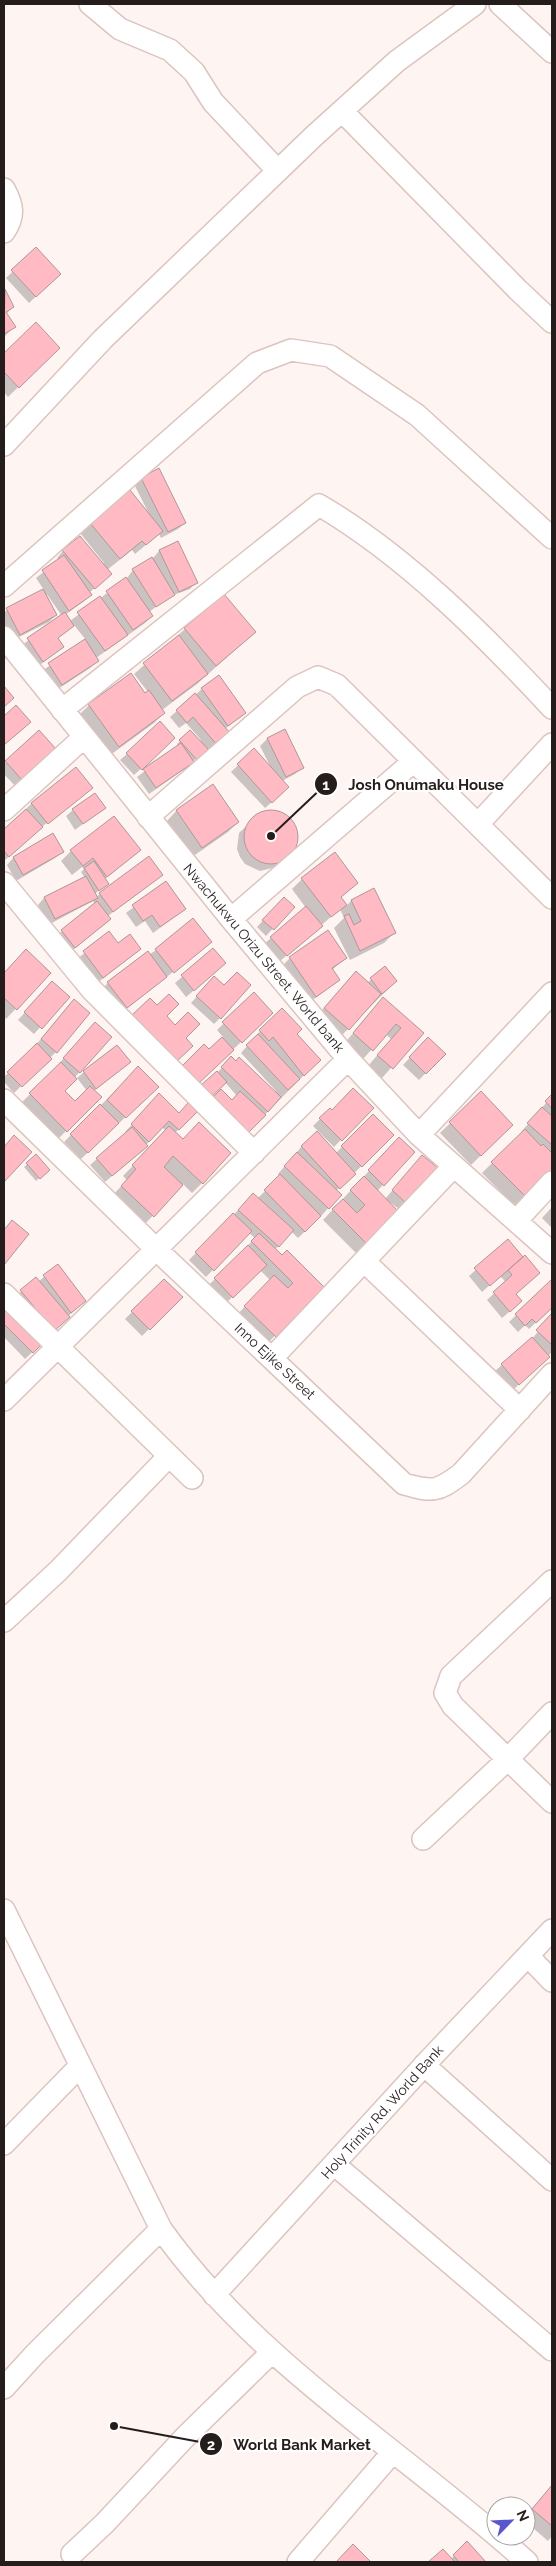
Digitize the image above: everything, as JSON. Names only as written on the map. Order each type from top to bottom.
[{"type":"street","points":[[90,4],[120,30],[170,50],[194,72],[213,102],[278,171]]},
{"type":"street","points":[[4,444],[102,339],[342,111],[397,61],[475,4]]},
{"type":"street","points":[[500,4],[552,52]]},
{"type":"street","points":[[342,111],[518,290],[552,322]]},
{"type":"street","points":[[4,188],[12,202],[12,220],[4,232]]},
{"type":"street","points":[[4,586],[257,363],[291,350],[330,356],[417,415],[552,538]]},
{"type":"street","points":[[62,710],[320,505],[410,570],[508,661],[552,708]]},
{"type":"street","name":"Nwachukwu Orizu Street, World bank","points":[[4,637],[231,919],[348,1059],[419,1135],[552,1253]]},
{"type":"street","points":[[148,817],[297,687],[318,677],[337,685],[552,898]]},
{"type":"street","points":[[4,810],[84,737]]},
{"type":"street","points":[[478,824],[552,744]]},
{"type":"street","points":[[231,919],[414,761]]},
{"type":"street","points":[[4,883],[92,990],[254,1153]]},
{"type":"street","points":[[419,1135],[552,993]]},
{"type":"street","points":[[4,1400],[348,1059]]},
{"type":"street","name":"Inno Ejike Street","points":[[4,1100],[157,1250],[404,1484],[429,1491],[447,1484],[461,1474],[552,1374]]},
{"type":"street","points":[[272,1358],[454,1166]]},
{"type":"street","points":[[516,1221],[552,1182]]},
{"type":"street","points":[[364,1261],[520,1410]]},
{"type":"street","points":[[4,1294],[192,1478]]},
{"type":"street","points":[[4,1621],[44,1584],[169,1456]]},
{"type":"street","points":[[552,1581],[451,1676],[445,1693],[453,1706],[552,1802]]},
{"type":"street","points":[[423,1839],[508,1759],[552,1713]]},
{"type":"street","points":[[4,1910],[162,2229],[181,2256],[214,2295],[272,2352],[517,2559]]},
{"type":"street","name":"Holy Trinity Rd, World Bank","points":[[214,2295],[424,2065],[552,1930]]},
{"type":"street","points":[[528,1956],[552,1981]]},
{"type":"street","points":[[424,2065],[552,2180]]},
{"type":"street","points":[[4,2144],[80,2066]]},
{"type":"street","points":[[334,2165],[552,2350]]},
{"type":"street","points":[[4,2388],[35,2354],[162,2229]]},
{"type":"street","points":[[72,2554],[105,2523],[188,2434],[272,2352]]},
{"type":"street","points":[[298,2562],[392,2453]]},
{"type":"building","points":[[36,247],[61,274],[36,297],[11,270]]},
{"type":"building","points":[[5,289],[14,307],[6,312],[16,327],[4,334]]},
{"type":"building","points":[[36,322],[60,348],[19,388],[4,372],[4,353]]},
{"type":"building","points":[[159,468],[186,523],[168,532],[141,478]]},
{"type":"building","points":[[130,490],[163,531],[146,545],[142,541],[120,559],[90,523]]},
{"type":"building","points":[[80,536],[112,574],[95,589],[62,550]]},
{"type":"building","points":[[178,541],[198,583],[179,592],[159,550]]},
{"type":"building","points":[[64,555],[92,595],[69,611],[42,570]]},
{"type":"building","points":[[152,557],[175,595],[156,607],[132,569]]},
{"type":"building","points":[[126,577],[153,616],[133,630],[106,591]]},
{"type":"building","points":[[43,589],[57,615],[20,635],[6,608]]},
{"type":"building","points":[[224,594],[256,632],[216,666],[184,628]]},
{"type":"building","points":[[100,596],[128,635],[105,651],[77,612]]},
{"type":"building","points":[[65,612],[74,626],[58,638],[64,647],[43,662],[27,638]]},
{"type":"building","points":[[179,635],[208,674],[172,701],[143,663]]},
{"type":"building","points":[[85,639],[99,661],[62,685],[48,663]]},
{"type":"building","points":[[131,673],[145,693],[149,690],[165,713],[119,747],[88,704]]},
{"type":"building","points":[[219,675],[246,713],[228,726],[201,688]]},
{"type":"building","points":[[4,686],[14,698],[4,707]]},
{"type":"building","points":[[195,693],[231,734],[218,746],[193,717],[187,723],[176,710]]},
{"type":"building","points":[[16,705],[31,722],[4,745],[4,716]]},
{"type":"building","points":[[160,721],[175,738],[142,770],[126,753]]},
{"type":"building","points":[[285,729],[304,768],[286,777],[267,738]]},
{"type":"building","points":[[39,730],[56,749],[22,780],[5,761]]},
{"type":"building","points":[[190,730],[208,749],[197,760],[179,740]]},
{"type":"building","points":[[181,743],[194,762],[156,788],[143,769]]},
{"type":"building","points":[[254,748],[289,787],[272,803],[237,764]]},
{"type":"building","points":[[76,767],[93,788],[48,824],[31,803]]},
{"type":"building","points":[[213,784],[239,822],[202,848],[176,810]]},
{"type":"building","points":[[95,793],[106,808],[83,824],[72,809]]},
{"type":"building","points":[[26,809],[43,827],[9,857],[4,851],[4,829]]},
{"type":"building","points":[[266,810],[276,810],[286,814],[294,822],[298,837],[294,852],[286,860],[276,864],[266,864],[256,860],[248,852],[244,842],[244,832],[248,822],[256,814]]},
{"type":"building","points":[[114,816],[141,850],[107,877],[93,858],[83,866],[70,850]]},
{"type":"building","points":[[53,833],[64,852],[23,875],[13,857]]},
{"type":"building","points":[[335,852],[358,883],[341,897],[347,905],[331,917],[301,878]]},
{"type":"building","points":[[149,856],[163,875],[113,912],[99,893]]},
{"type":"building","points":[[94,861],[109,884],[99,891],[84,868]]},
{"type":"building","points":[[86,876],[98,898],[55,919],[44,897]]},
{"type":"building","points":[[166,881],[186,909],[160,927],[152,915],[143,921],[132,905]]},
{"type":"building","points":[[374,888],[396,933],[360,951],[344,916],[349,914],[354,925],[361,921],[351,900]]},
{"type":"building","points":[[284,897],[295,907],[274,930],[262,920]]},
{"type":"building","points":[[97,901],[111,919],[75,948],[61,930]]},
{"type":"building","points":[[306,906],[323,926],[287,956],[270,937]]},
{"type":"building","points":[[193,918],[212,942],[174,973],[155,949]]},
{"type":"building","points":[[328,930],[347,958],[332,968],[340,980],[316,997],[289,957]]},
{"type":"building","points":[[109,931],[118,943],[130,934],[141,949],[103,978],[83,951]]},
{"type":"building","points":[[213,948],[226,963],[194,991],[181,975]]},
{"type":"building","points":[[26,949],[51,973],[17,1010],[4,998],[4,973]]},
{"type":"building","points":[[148,951],[167,977],[127,1008],[107,982]]},
{"type":"building","points":[[385,966],[397,981],[382,994],[370,978]]},
{"type":"building","points":[[356,971],[381,994],[349,1030],[324,1008]]},
{"type":"building","points":[[237,972],[251,985],[221,1019],[196,996],[214,976],[224,985]]},
{"type":"building","points":[[52,981],[70,997],[42,1029],[24,1012]]},
{"type":"building","points":[[254,992],[273,1013],[242,1043],[222,1022]]},
{"type":"building","points":[[169,994],[179,1004],[167,1016],[175,1025],[188,1012],[200,1024],[186,1038],[193,1046],[176,1062],[132,1015],[150,998],[157,1005]]},
{"type":"building","points":[[383,997],[424,1033],[393,1069],[377,1055],[401,1028],[396,1024],[373,1051],[353,1033]]},
{"type":"building","points":[[74,999],[90,1013],[57,1053],[41,1039]]},
{"type":"building","points":[[282,1008],[302,1029],[297,1034],[321,1060],[304,1076],[273,1037],[269,1041],[259,1030]]},
{"type":"building","points":[[95,1022],[112,1037],[80,1073],[63,1058]]},
{"type":"building","points":[[258,1034],[300,1079],[288,1090],[246,1045]]},
{"type":"building","points":[[222,1037],[234,1050],[199,1083],[182,1066],[204,1044],[209,1049]]},
{"type":"building","points":[[428,1037],[446,1054],[426,1074],[409,1057]]},
{"type":"building","points":[[37,1043],[52,1059],[22,1087],[7,1072]]},
{"type":"building","points":[[117,1045],[131,1062],[96,1089],[83,1071]]},
{"type":"building","points":[[231,1056],[236,1061],[239,1057],[281,1097],[268,1112],[221,1067]]},
{"type":"building","points":[[61,1062],[77,1079],[65,1091],[75,1101],[90,1086],[102,1097],[67,1132],[29,1093]]},
{"type":"building","points":[[138,1066],[159,1087],[126,1118],[107,1100]]},
{"type":"building","points":[[217,1071],[227,1082],[211,1097],[201,1085]]},
{"type":"building","points":[[353,1088],[374,1108],[342,1141],[319,1118],[330,1108],[332,1110]]},
{"type":"building","points":[[221,1089],[232,1100],[240,1091],[266,1115],[249,1132],[213,1097]]},
{"type":"building","points":[[481,1091],[513,1125],[481,1156],[449,1122]]},
{"type":"building","points":[[159,1093],[179,1113],[188,1103],[197,1112],[179,1130],[169,1121],[149,1142],[131,1124]]},
{"type":"building","points":[[552,1094],[552,1109],[545,1101]]},
{"type":"building","points":[[100,1104],[119,1123],[88,1153],[70,1134]]},
{"type":"building","points":[[542,1107],[552,1116],[552,1145],[527,1123]]},
{"type":"building","points":[[373,1114],[394,1135],[362,1167],[341,1146]]},
{"type":"building","points":[[199,1122],[231,1153],[203,1184],[173,1156],[164,1167],[183,1185],[154,1217],[121,1186],[136,1169],[132,1165],[169,1126],[183,1139]]},
{"type":"building","points":[[132,1127],[148,1146],[112,1176],[96,1158]]},
{"type":"building","points":[[525,1129],[541,1146],[543,1144],[552,1153],[552,1175],[528,1199],[491,1162]]},
{"type":"building","points":[[317,1131],[356,1174],[340,1189],[301,1146]]},
{"type":"building","points":[[14,1135],[32,1152],[4,1182],[4,1147]]},
{"type":"building","points":[[399,1137],[415,1152],[384,1186],[368,1170]]},
{"type":"building","points":[[297,1152],[342,1195],[329,1209],[284,1166]]},
{"type":"building","points":[[36,1154],[50,1170],[40,1179],[26,1163]]},
{"type":"building","points":[[422,1155],[438,1168],[407,1204],[392,1190]]},
{"type":"building","points":[[280,1174],[321,1216],[305,1232],[264,1190]]},
{"type":"building","points":[[364,1176],[399,1212],[367,1244],[332,1209],[343,1199],[357,1213],[365,1205],[350,1190]]},
{"type":"building","points":[[253,1193],[294,1230],[279,1247],[238,1210]]},
{"type":"building","points":[[233,1213],[252,1231],[214,1271],[195,1252]]},
{"type":"building","points":[[12,1220],[29,1234],[4,1265],[4,1230]]},
{"type":"building","points":[[259,1233],[282,1255],[287,1250],[324,1287],[276,1337],[244,1306],[274,1275],[288,1288],[293,1283],[251,1241]]},
{"type":"building","points":[[508,1239],[523,1257],[490,1286],[474,1268]]},
{"type":"building","points":[[248,1245],[267,1265],[233,1298],[214,1278]]},
{"type":"building","points":[[525,1255],[540,1273],[516,1294],[522,1301],[510,1312],[493,1292],[512,1275],[508,1270]]},
{"type":"building","points":[[58,1264],[86,1301],[71,1313],[43,1275]]},
{"type":"building","points":[[36,1277],[70,1317],[54,1331],[20,1290]]},
{"type":"building","points":[[164,1279],[183,1297],[150,1330],[131,1311]]},
{"type":"building","points":[[552,1279],[552,1308],[536,1323],[532,1319],[525,1326],[515,1314]]},
{"type":"building","points":[[7,1306],[43,1343],[33,1353],[4,1324],[4,1310]]},
{"type":"building","points":[[552,1313],[552,1345],[536,1330]]},
{"type":"building","points":[[532,1337],[550,1357],[519,1385],[501,1364]]},
{"type":"building","points":[[552,2485],[552,2526],[536,2512],[536,2504]]},
{"type":"building","points":[[467,2541],[486,2562],[459,2562],[453,2555]]},
{"type":"building","points":[[353,2544],[371,2562],[336,2562]]},
{"type":"building","points":[[443,2549],[455,2562],[428,2562]]},
{"type":"place","name":"Josh Onumaku House","points":[[271,836]]},
{"type":"place","name":"World Bank Market","points":[[114,2426]]}]
